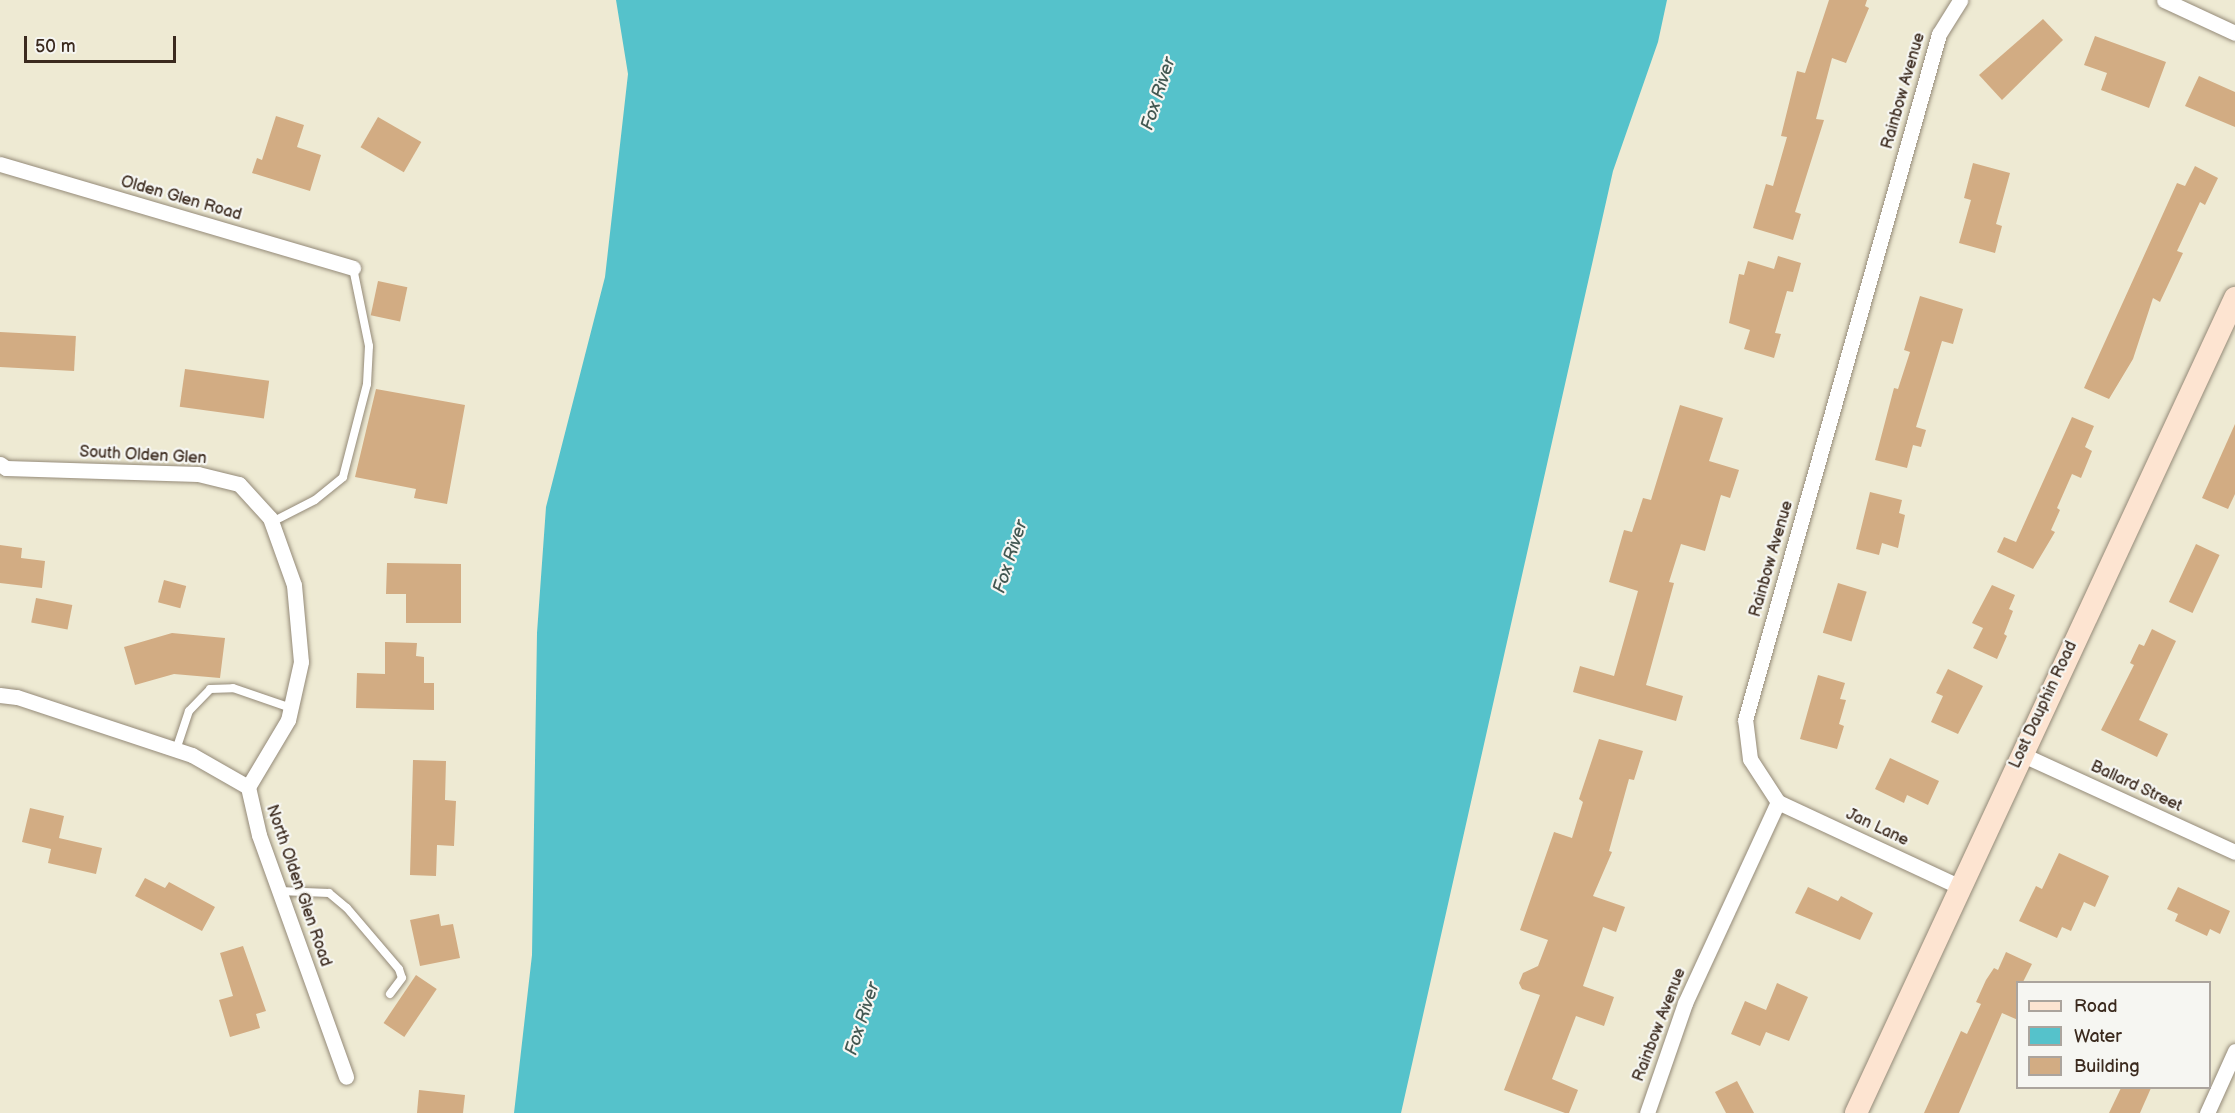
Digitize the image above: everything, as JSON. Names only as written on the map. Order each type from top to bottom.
[{"type":"street","name":"Rainbow Avenue","points":[[1647,1113],[1685,1003],[1778,802],[1750,759],[1745,720],[1939,34],[1960,0]]},
{"type":"street","points":[[2164,0],[2235,33]]},
{"type":"street","name":"Olden Glen Road","points":[[0,164],[352,268]]},
{"type":"street","name":"Lost Dauphin Road","points":[[1856,1113],[2235,298]]},
{"type":"street","name":"South Olden Glen","points":[[0,464],[6,468],[198,474],[240,484],[272,522],[294,585],[301,662],[288,720],[248,787]]},
{"type":"street","points":[[0,695],[17,697],[176,750],[248,787]]},
{"type":"street","name":"Ballard Street","points":[[2021,754],[2235,852]]},
{"type":"street","name":"North Olden Glen Road","points":[[248,787],[279,891],[346,1077]]},
{"type":"street","name":"Jan Lane","points":[[1778,802],[1960,887]]},
{"type":"street","points":[[2207,1113],[2235,1052]]},
{"type":"lane","points":[[272,522],[315,500],[343,477],[367,384],[369,346],[352,268]]},
{"type":"lane","points":[[176,750],[189,711],[210,689],[233,688],[291,708]]},
{"type":"lane","points":[[279,891],[328,893],[348,908],[399,969],[402,978],[390,994]]},
{"type":"water","name":"Fox River","points":[[616,0],[1667,0],[1658,42],[1613,171],[1401,1113],[514,1113],[532,955],[537,633],[546,507],[605,277],[628,74]]},
{"type":"building","points":[[1829,0],[1867,0],[1865,6],[1869,8],[1846,63],[1832,58],[1816,119],[1824,120],[1795,212],[1801,214],[1793,240],[1753,228],[1766,184],[1773,186],[1787,137],[1781,136],[1797,71],[1805,73]]},
{"type":"building","points":[[2043,19],[2063,40],[2002,100],[1979,75]]},
{"type":"building","points":[[2095,36],[2166,62],[2149,108],[2101,90],[2107,73],[2084,65]]},
{"type":"building","points":[[2199,76],[2235,92],[2235,127],[2185,106]]},
{"type":"building","points":[[276,116],[304,125],[297,147],[321,155],[310,191],[252,173],[257,158],[262,160]]},
{"type":"building","points":[[378,117],[421,142],[404,172],[360,147]]},
{"type":"building","points":[[1973,163],[2010,173],[1996,224],[2002,226],[1995,253],[1959,243],[1971,200],[1964,198]]},
{"type":"building","points":[[2195,166],[2218,178],[2205,205],[2200,202],[2177,251],[2183,253],[2160,302],[2153,298],[2133,359],[2109,399],[2084,388],[2177,183],[2185,186]]},
{"type":"building","points":[[1778,256],[1801,263],[1793,292],[1787,291],[1775,333],[1781,334],[1774,358],[1744,349],[1750,330],[1729,323],[1739,274],[1744,275],[1748,261],[1774,269]]},
{"type":"building","points":[[378,281],[407,287],[400,321],[371,315]]},
{"type":"building","points":[[1920,296],[1963,309],[1953,344],[1942,341],[1916,427],[1926,430],[1921,447],[1913,445],[1907,468],[1875,460],[1894,388],[1898,389],[1910,352],[1904,350]]},
{"type":"building","points":[[0,332],[76,336],[74,371],[0,367]]},
{"type":"building","points":[[185,369],[269,381],[264,418],[180,407]]},
{"type":"building","points":[[376,389],[465,405],[447,504],[414,498],[416,489],[355,477]]},
{"type":"building","points":[[1680,405],[1723,418],[1709,461],[1739,470],[1730,498],[1721,495],[1705,551],[1681,544],[1669,582],[1674,583],[1646,685],[1683,696],[1676,721],[1573,692],[1580,666],[1614,676],[1638,591],[1609,582],[1624,530],[1632,532],[1643,498],[1651,500]]},
{"type":"building","points":[[2072,417],[2094,426],[2085,447],[2092,451],[2081,478],[2072,474],[2057,508],[2060,510],[2051,530],[2055,532],[2033,569],[1997,552],[2004,537],[2016,542]]},
{"type":"building","points":[[2235,424],[2235,494],[2228,509],[2202,498]]},
{"type":"building","points":[[1870,492],[1902,500],[1899,513],[1905,515],[1898,548],[1882,543],[1879,555],[1856,549]]},
{"type":"building","points":[[2196,544],[2220,555],[2193,613],[2169,602]]},
{"type":"building","points":[[0,545],[22,548],[21,558],[45,561],[42,588],[0,583]]},
{"type":"building","points":[[387,563],[461,564],[461,623],[406,623],[406,594],[386,594]]},
{"type":"building","points":[[164,580],[186,586],[180,608],[158,602]]},
{"type":"building","points":[[1838,583],[1867,592],[1851,641],[1823,633]]},
{"type":"building","points":[[1992,585],[2015,595],[2009,609],[2013,611],[2004,634],[2007,636],[1997,659],[1973,648],[1983,628],[1972,623]]},
{"type":"building","points":[[36,598],[72,605],[68,630],[31,623]]},
{"type":"building","points":[[2152,629],[2176,641],[2139,720],[2168,734],[2157,757],[2101,730],[2134,665],[2130,663],[2139,644],[2144,646]]},
{"type":"building","points":[[172,633],[225,638],[220,678],[174,674],[135,685],[124,647]]},
{"type":"building","points":[[385,642],[417,643],[416,656],[424,657],[424,683],[434,683],[434,710],[356,708],[357,673],[385,674]]},
{"type":"building","points":[[1948,669],[1983,686],[1958,734],[1931,722],[1943,696],[1936,693]]},
{"type":"building","points":[[1818,675],[1845,683],[1840,699],[1846,700],[1839,724],[1844,726],[1837,749],[1800,739]]},
{"type":"building","points":[[1599,739],[1643,751],[1634,780],[1629,779],[1609,851],[1612,852],[1593,896],[1625,907],[1616,932],[1603,927],[1583,986],[1614,997],[1604,1026],[1576,1016],[1552,1079],[1578,1090],[1569,1113],[1565,1113],[1504,1090],[1540,995],[1522,989],[1519,983],[1523,973],[1538,966],[1548,940],[1520,930],[1554,832],[1572,838],[1583,802],[1579,799]]},
{"type":"building","points":[[1890,758],[1939,781],[1928,805],[1907,795],[1904,803],[1875,789]]},
{"type":"building","points":[[413,760],[446,761],[445,800],[456,801],[454,846],[437,845],[436,876],[410,875]]},
{"type":"building","points":[[30,808],[64,816],[59,838],[102,848],[96,874],[48,863],[51,849],[22,842]]},
{"type":"building","points":[[2059,853],[2109,876],[2095,907],[2084,902],[2071,931],[2062,927],[2057,938],[2019,921],[2036,886],[2042,889]]},
{"type":"building","points":[[145,878],[165,888],[169,882],[215,907],[202,931],[135,896]]},
{"type":"building","points":[[1808,887],[1838,901],[1841,896],[1873,913],[1860,940],[1795,913]]},
{"type":"building","points":[[2178,887],[2230,911],[2220,934],[2210,929],[2207,936],[2175,921],[2178,914],[2167,909]]},
{"type":"building","points":[[439,914],[441,926],[453,924],[460,958],[420,966],[410,920]]},
{"type":"building","points":[[243,946],[266,1011],[256,1014],[260,1028],[230,1037],[219,1000],[233,996],[220,953]]},
{"type":"building","points":[[2006,952],[2032,964],[2024,981],[2016,981],[2016,1019],[2002,1013],[1959,1113],[1924,1113],[1961,1031],[1967,1034],[1981,1004],[1976,1002],[1986,980],[1994,968],[1998,970]]},
{"type":"building","points":[[416,975],[437,989],[404,1037],[384,1023]]},
{"type":"building","points":[[1777,983],[1808,997],[1789,1041],[1766,1032],[1760,1046],[1731,1034],[1745,1001],[1766,1010]]},
{"type":"building","points":[[1737,1081],[1754,1113],[1726,1113],[1715,1092]]},
{"type":"building","points":[[2121,1089],[2151,1089],[2140,1113],[2109,1113]]},
{"type":"building","points":[[419,1090],[465,1095],[463,1113],[417,1113]]}]
